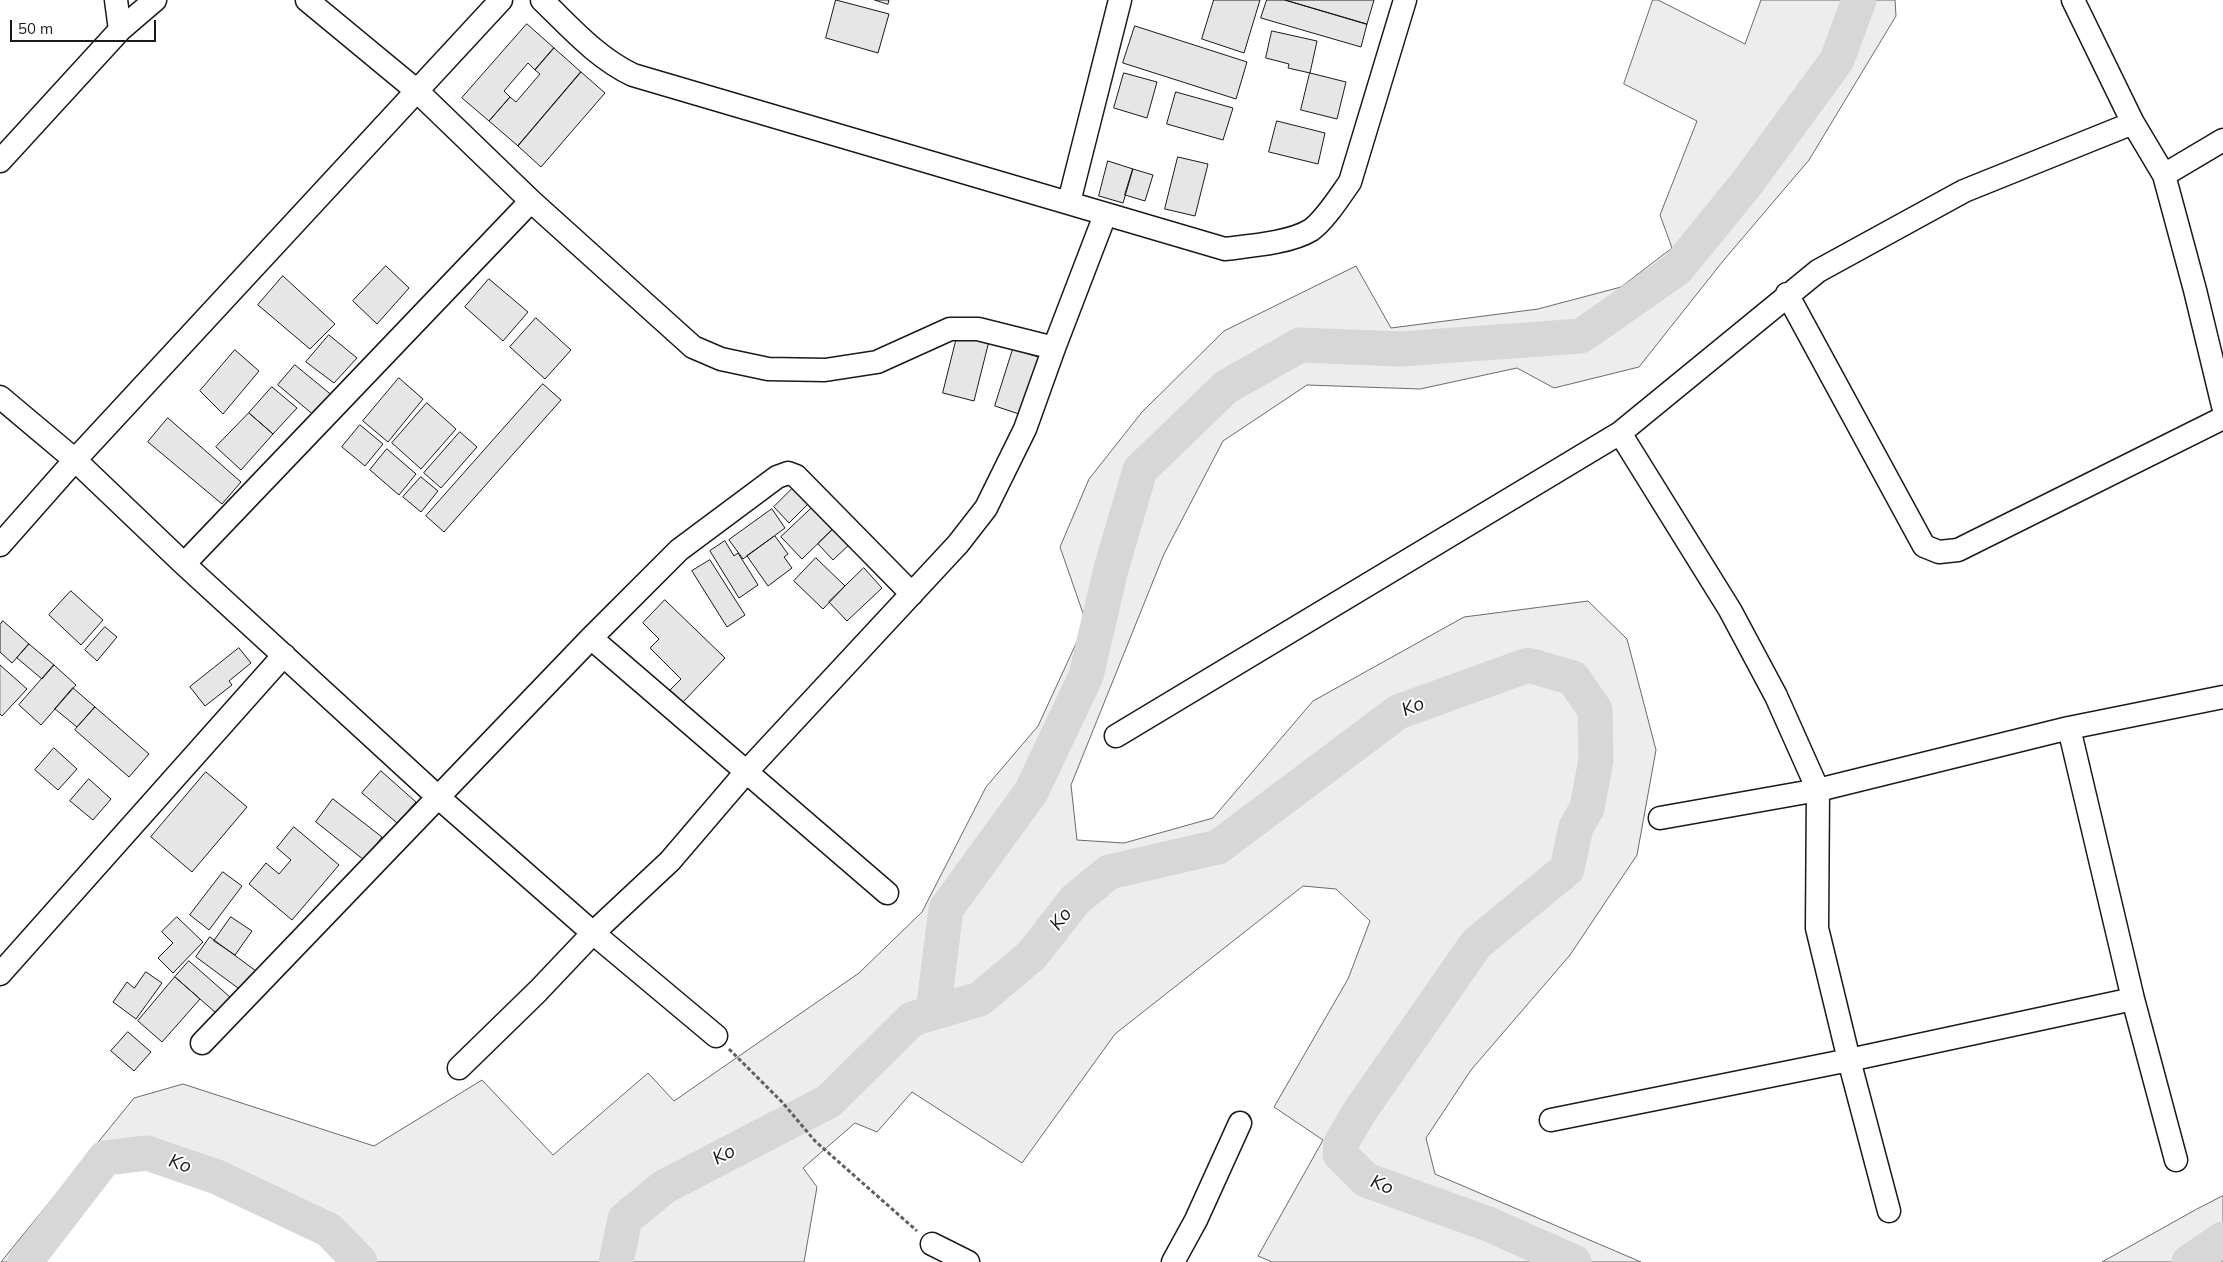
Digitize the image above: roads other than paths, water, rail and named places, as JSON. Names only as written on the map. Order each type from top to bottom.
[{"type":"street","points":[[116,0],[120,30]]},
{"type":"street","points":[[0,161],[120,30],[155,0]]},
{"type":"street","points":[[307,0],[417,91],[531,201],[693,347],[720,359],[768,369],[826,370],[877,362],[950,330],[978,329],[1054,348]]},
{"type":"street","points":[[0,545],[75,460],[500,0]]},
{"type":"street","points":[[542,0],[614,66],[633,75],[1225,249],[1276,242],[1311,230],[1334,205],[1350,182],[1405,0]]},
{"type":"street","points":[[1069,202],[1120,0]]},
{"type":"street","points":[[2074,0],[2133,124],[2164,175],[2195,290],[2223,406]]},
{"type":"street","points":[[1116,736],[1620,432],[1787,294],[1818,271],[1964,191],[2133,124]]},
{"type":"street","points":[[2164,175],[2223,140]]},
{"type":"street","points":[[184,564],[531,201]]},
{"type":"street","points":[[459,1068],[538,991],[593,933],[670,862],[747,771],[958,544],[986,508],[1025,429],[1105,215]]},
{"type":"street","points":[[1787,294],[1924,546],[1940,552],[1958,550],[2223,418]]},
{"type":"street","points":[[0,397],[75,460],[184,564],[438,797],[593,933],[716,1036]]},
{"type":"street","points":[[1620,432],[1730,610],[1776,696],[1818,790],[1817,928],[1849,1060],[1889,1211]]},
{"type":"street","points":[[202,1043],[679,550],[777,477],[788,473],[796,476],[912,594]]},
{"type":"street","points":[[592,638],[888,893]]},
{"type":"street","points":[[0,974],[284,655]]},
{"type":"street","points":[[1660,818],[1818,790],[2069,728],[2223,697]]},
{"type":"street","points":[[2069,728],[2133,999],[2176,1160]]},
{"type":"street","points":[[1551,1120],[1849,1060],[2133,999]]},
{"type":"street","points":[[1174,1262],[1196,1220],[1240,1123]]},
{"type":"street","points":[[932,1244],[968,1262]]},
{"type":"waterway","points":[[933,1013],[946,909],[1031,792],[1086,676],[1111,569],[1140,470],[1226,387],[1300,345],[1400,349],[1581,336],[1677,269],[1747,183],[1837,60],[1859,0]]},
{"type":"waterway","name":"Ko","points":[[616,1262],[625,1219],[664,1187],[829,1101],[912,1019],[980,999],[1032,955],[1075,900],[1109,872],[1218,847],[1398,712],[1528,665],[1573,678],[1595,710],[1596,760],[1587,808],[1576,827],[1567,869],[1476,944],[1360,1111],[1341,1143],[1340,1154],[1366,1180],[1488,1224],[1574,1262]]},
{"type":"waterway","name":"Ko","points":[[25,1262],[105,1158],[147,1153],[217,1177],[329,1230],[360,1262]]},
{"type":"waterway","name":"Ko","points":[[2189,1262],[2223,1239]]},
{"type":"waterway","name":"Ko","points":[[2217,1242],[2223,1245]]}]
